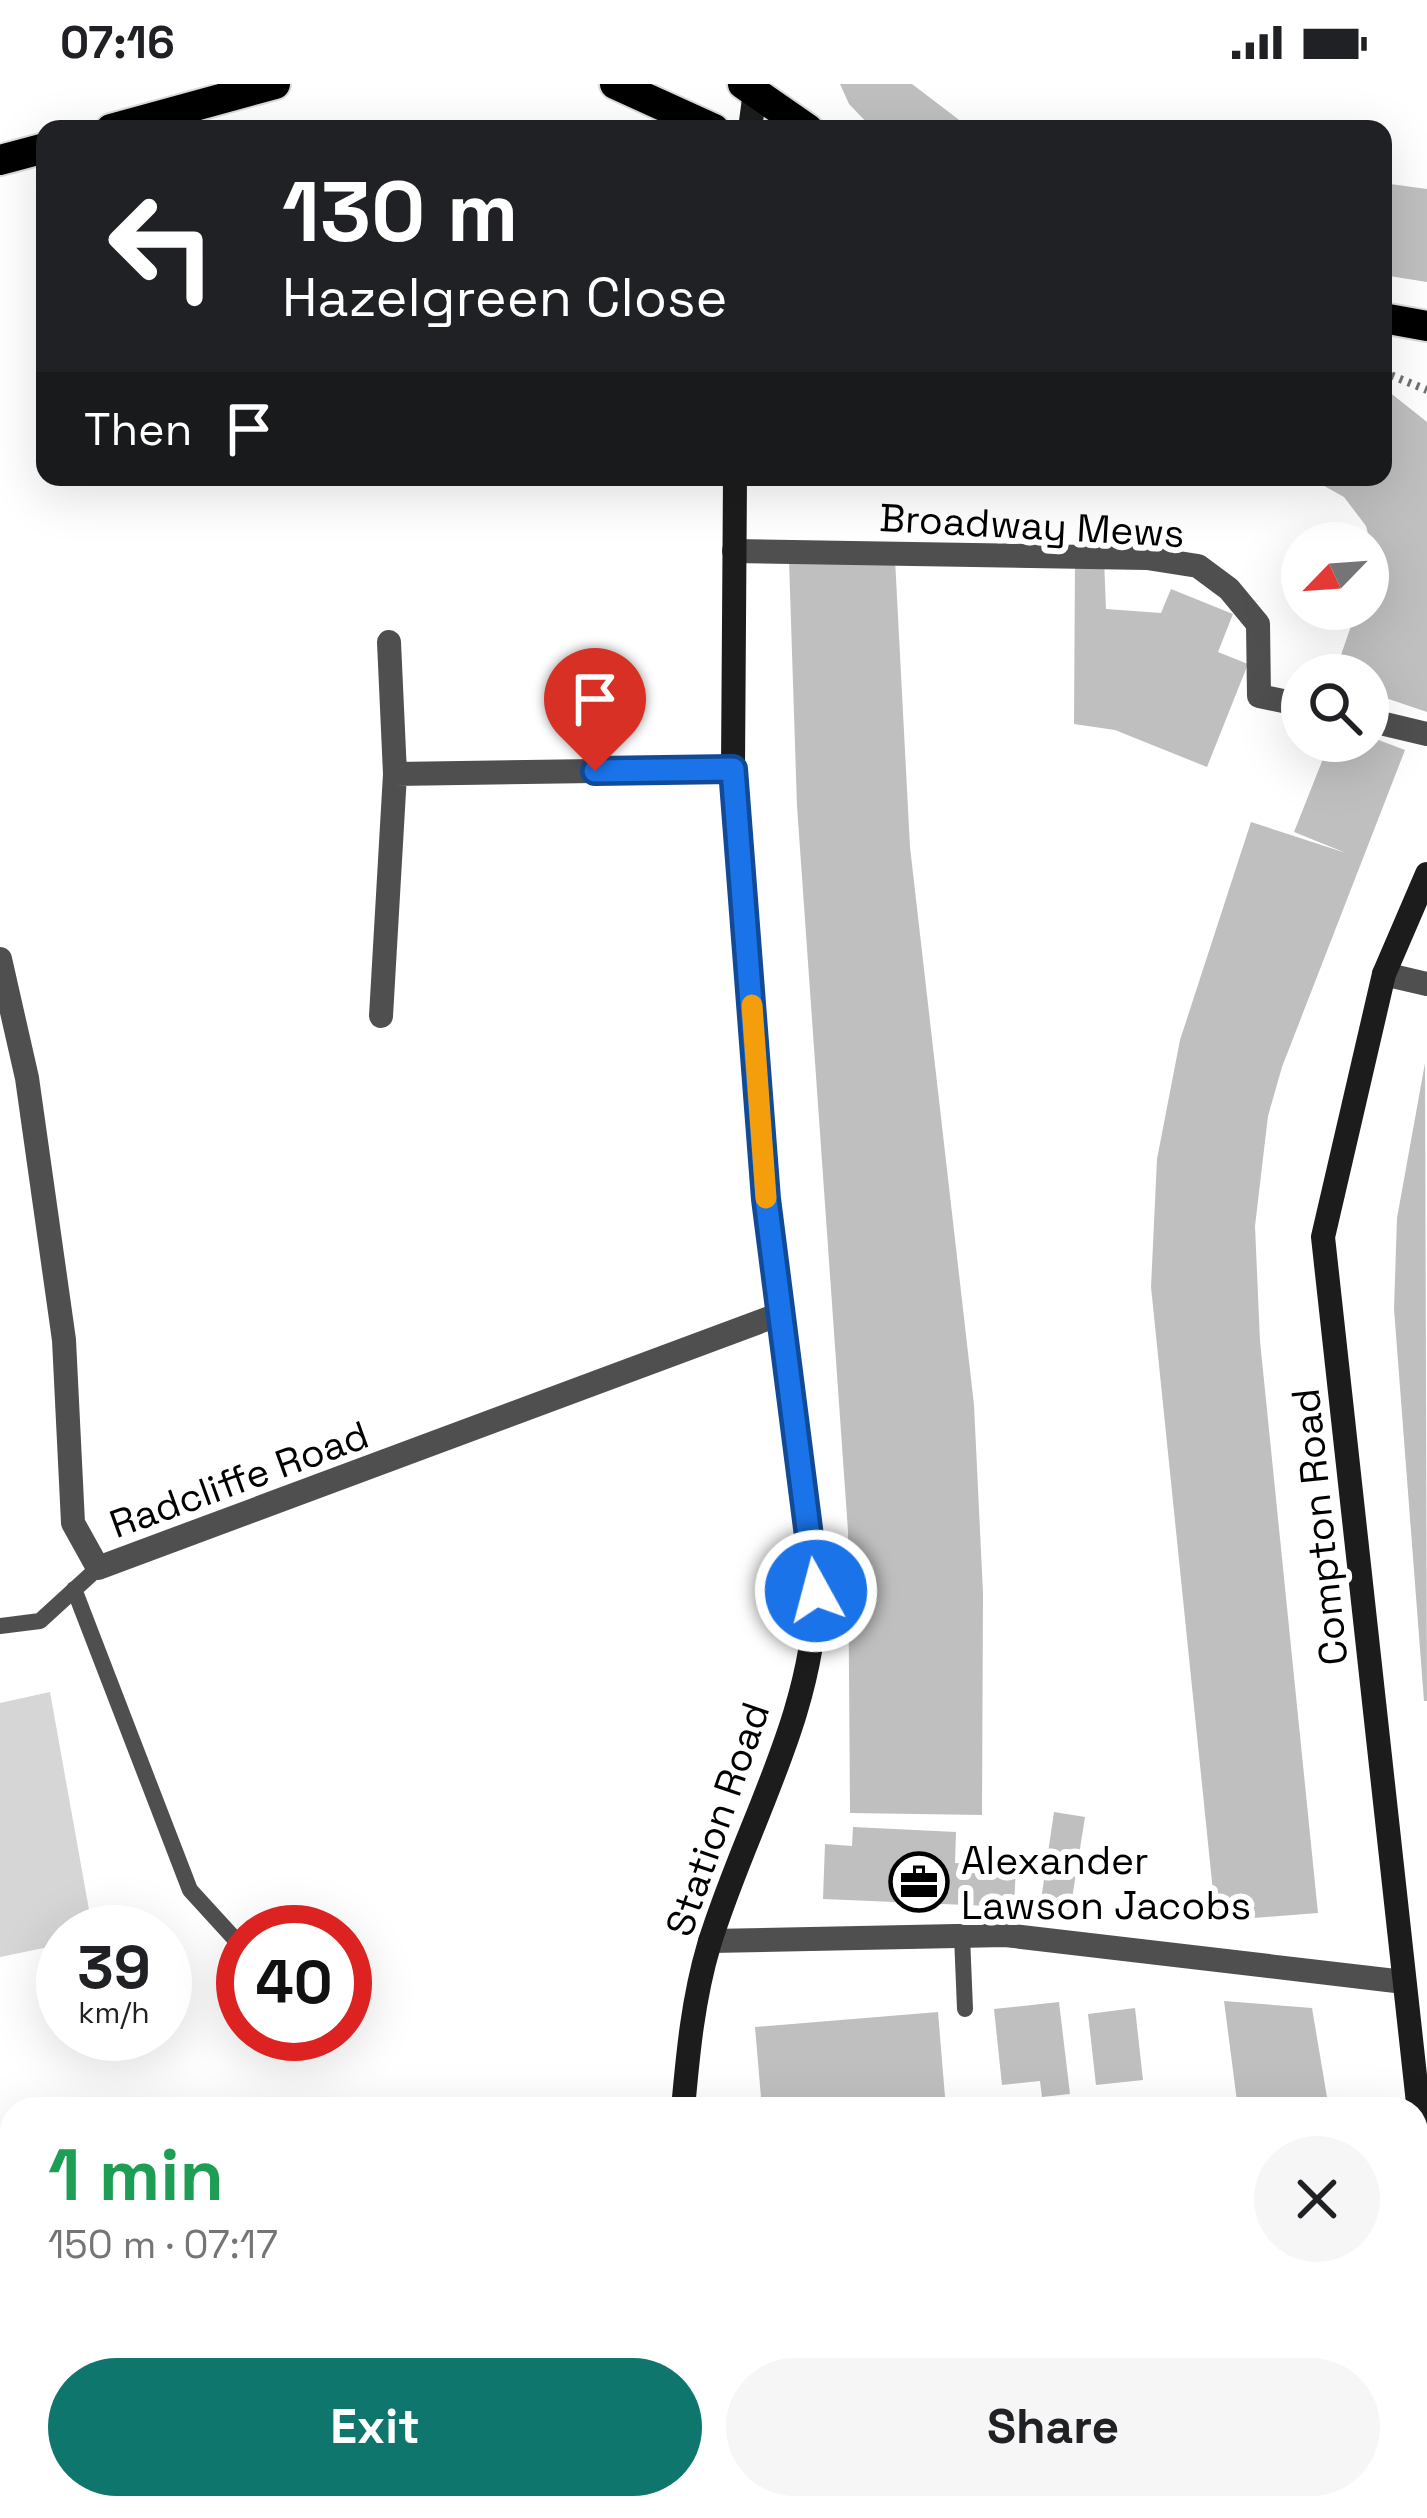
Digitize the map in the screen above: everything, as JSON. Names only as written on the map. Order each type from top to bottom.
[{"type":"main road","points":[[144,120],[275,84]]},
{"type":"main road","points":[[615,84],[694,120]]},
{"type":"main road","points":[[751,86],[796,120]]},
{"type":"main road","points":[[0,160],[36,150]]},
{"type":"main road","points":[[1392,320],[1427,326]]},
{"type":"street","points":[[750,120],[751,86]]},
{"type":"street","name":"Station Road","points":[[684,2097],[692,2008],[710,1941],[784,1746],[815,1637],[816,1591],[766,1199],[733,769],[735,486]]},
{"type":"street","name":"Broadway Mews","points":[[734,551],[1147,558],[1198,566],[1229,590],[1258,624],[1258,696],[1281,701]]},
{"type":"street","points":[[382,1016],[395,774],[389,642]]},
{"type":"street","points":[[1389,725],[1427,734]]},
{"type":"street","points":[[395,774],[733,769]]},
{"type":"street","name":"Compton Road","points":[[1417,2097],[1322,1237],[1384,974],[1427,874]]},
{"type":"street","name":"Radcliffe Road","points":[[0,959],[27,1078],[64,1340],[73,1522],[98,1568],[783,1313]]},
{"type":"street","points":[[1384,974],[1427,983]]},
{"type":"street","points":[[710,1941],[1005,1935],[1404,1982]]},
{"type":"lane","points":[[0,1626],[40,1621],[98,1568]]},
{"type":"lane","points":[[74,1589],[190,1889],[216,1918]]},
{"type":"lane","points":[[962,1936],[965,2008]]},
{"type":"path","points":[[1392,376],[1427,390]]},
{"type":"shaded area","points":[[50,1692],[88,1905],[36,1905],[36,1950],[0,1957],[0,1703]]},
{"type":"building","points":[[840,84],[912,84],[959,120],[864,120],[849,104]]},
{"type":"building","points":[[1392,184],[1427,189],[1427,282],[1392,276]]},
{"type":"building","points":[[1392,394],[1427,422],[1427,712],[1389,699],[1389,654],[1341,654],[1350,630],[1389,630],[1389,522],[1363,522],[1344,497],[1324,486],[1392,486]]},
{"type":"building","points":[[1075,558],[1104,559],[1106,609],[1161,613],[1171,589],[1233,614],[1218,652],[1248,664],[1207,767],[1115,730],[1074,724]]},
{"type":"building","points":[[895,559],[910,847],[974,1405],[983,1593],[982,1815],[850,1813],[848,1531],[797,806],[789,560]]},
{"type":"building","points":[[1389,744],[1405,750],[1282,1067],[1268,1116],[1255,1226],[1260,1341],[1318,1913],[1216,1921],[1151,1287],[1157,1159],[1180,1040],[1251,822],[1346,853],[1294,832],[1322,762],[1389,762]]},
{"type":"building","points":[[1425,1063],[1427,1701],[1394,1309],[1397,1218]]},
{"type":"building","points":[[1054,1812],[1085,1817],[1070,1911],[1040,1907]]},
{"type":"building","name":"Alexander Lawson Jacobs","points":[[853,1827],[956,1832],[955,1863],[1016,1866],[1014,1907],[823,1899],[825,1844],[852,1846]]},
{"type":"building","points":[[1224,2001],[1312,2008],[1327,2097],[1236,2097]]},
{"type":"building","points":[[1059,2002],[1070,2094],[1042,2097],[1040,2081],[1002,2085],[994,2009]]},
{"type":"building","points":[[1135,2008],[1143,2080],[1096,2085],[1088,2014]]},
{"type":"building","points":[[938,2012],[945,2097],[761,2097],[755,2027]]},
{"type":"slow traffic","points":[[752,1005],[766,1198]]},
{"type":"place","name":"Alexander Lawson Jacobs","points":[[919,1882]]},
{"type":"route","points":[[595,771],[733,769],[766,1199],[816,1591]]}]
